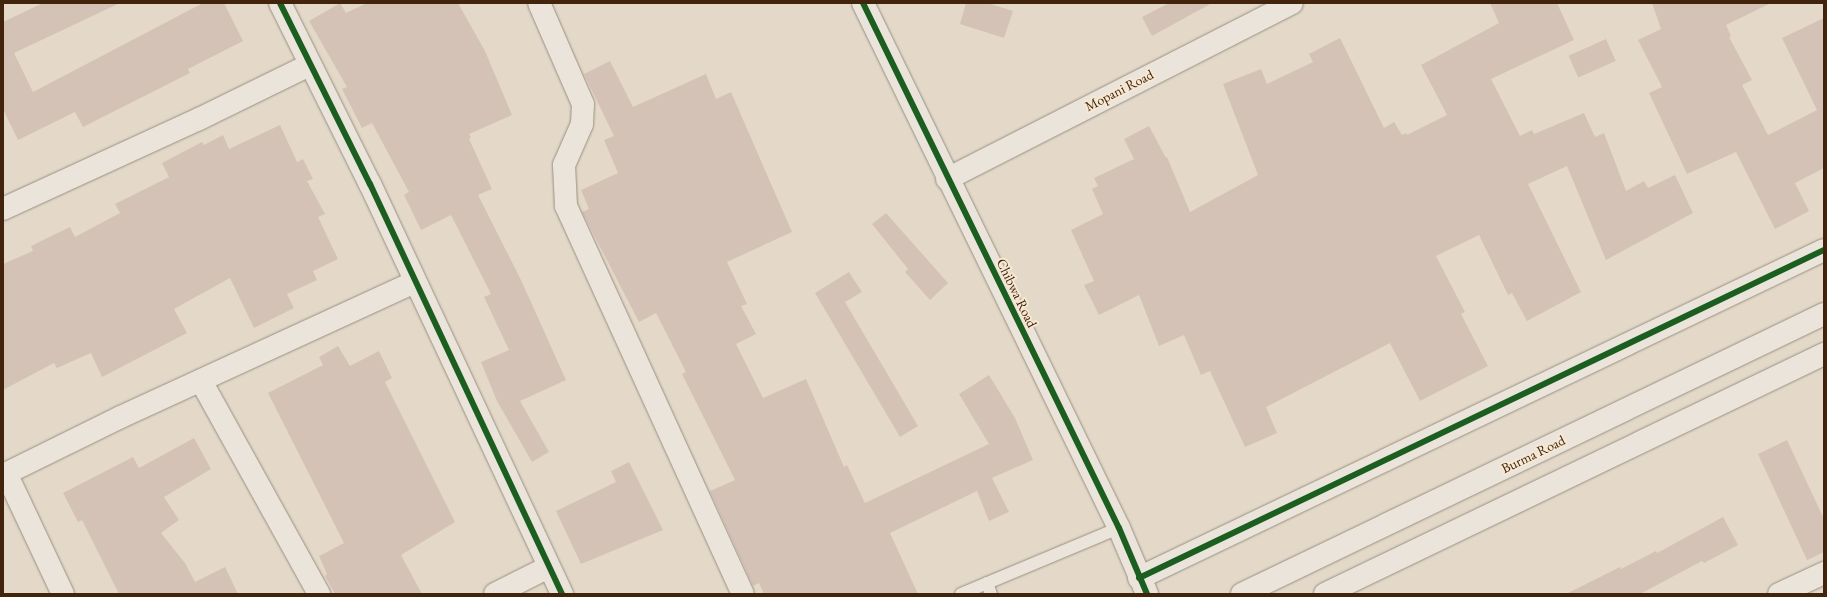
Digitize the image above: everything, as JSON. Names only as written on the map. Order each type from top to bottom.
[{"type":"street","points":[[280,3],[309,65],[370,184],[414,282],[562,594]]},
{"type":"street","points":[[539,3],[583,104],[582,124],[564,165],[566,206],[743,594]]},
{"type":"street","name":"Chibwa Road","points":[[863,3],[1119,528],[1143,586]]},
{"type":"street","name":"Mopani Road","points":[[947,178],[1264,9],[1292,3]]},
{"type":"street","points":[[3,209],[200,119],[309,65]]},
{"type":"street","points":[[1143,586],[1824,250]]},
{"type":"street","points":[[63,594],[5,474],[201,380],[414,282]]},
{"type":"street","name":"Burma Road","points":[[1242,594],[1824,314]]},
{"type":"street","points":[[1325,594],[1824,354]]},
{"type":"street","points":[[201,380],[319,594]]},
{"type":"street","points":[[495,594],[549,567]]},
{"type":"street","points":[[1779,594],[1824,573]]},
{"type":"lane","points":[[961,594],[1119,528]]},
{"type":"lane","points":[[987,583],[992,594]]},
{"type":"building","points":[[43,3],[120,3],[14,53],[33,92],[203,3],[224,3],[243,41],[188,69],[190,73],[83,127],[75,112],[18,140],[3,109],[3,22]]},
{"type":"building","points":[[340,3],[346,13],[367,3],[458,3],[485,51],[512,115],[469,134],[471,138],[469,139],[492,189],[478,195],[521,280],[566,380],[520,401],[549,452],[532,462],[497,401],[481,362],[509,350],[484,297],[491,294],[451,215],[421,230],[404,195],[409,192],[372,123],[362,128],[342,89],[347,87],[309,21]]},
{"type":"building","points":[[966,3],[987,3],[1013,11],[1004,38],[960,24]]},
{"type":"building","points":[[1169,3],[1212,3],[1152,36],[1142,17]]},
{"type":"building","points":[[1490,3],[1557,3],[1574,40],[1491,79],[1520,136],[1532,130],[1534,134],[1584,113],[1595,137],[1604,133],[1626,191],[1644,181],[1648,188],[1675,175],[1693,213],[1606,260],[1567,166],[1528,184],[1581,292],[1527,321],[1512,293],[1508,295],[1479,235],[1436,256],[1465,312],[1461,314],[1488,366],[1420,401],[1390,343],[1266,407],[1277,433],[1245,447],[1210,371],[1201,375],[1184,335],[1159,346],[1139,295],[1099,315],[1084,285],[1094,281],[1071,230],[1103,214],[1092,189],[1098,186],[1094,178],[1134,159],[1124,139],[1149,126],[1166,158],[1167,157],[1190,212],[1258,175],[1223,84],[1261,69],[1267,84],[1313,62],[1309,54],[1340,38],[1384,128],[1394,122],[1402,135],[1406,133],[1407,135],[1447,115],[1421,65],[1499,23]]},
{"type":"building","points":[[1652,3],[1771,3],[1726,25],[1731,36],[1729,37],[1752,80],[1742,85],[1768,135],[1817,110],[1782,38],[1824,18],[1824,168],[1795,183],[1809,211],[1775,229],[1736,152],[1687,174],[1649,93],[1662,87],[1638,40],[1661,29]]},
{"type":"building","points":[[1606,39],[1616,61],[1578,78],[1569,56]]},
{"type":"building","points":[[610,61],[633,107],[706,74],[716,99],[731,92],[792,232],[727,262],[747,304],[741,306],[756,334],[736,344],[763,398],[806,379],[844,467],[847,465],[865,503],[989,444],[959,394],[989,375],[1015,418],[1033,460],[992,478],[1009,512],[989,521],[977,491],[890,533],[918,594],[764,594],[759,583],[753,586],[710,491],[735,480],[682,374],[686,372],[656,313],[639,322],[582,212],[589,209],[581,190],[618,173],[604,140],[614,136],[584,74]]},
{"type":"building","points":[[280,125],[297,162],[303,159],[313,179],[307,181],[325,214],[318,217],[338,259],[313,271],[317,280],[287,294],[294,308],[254,328],[230,278],[174,309],[187,333],[102,377],[91,353],[57,368],[54,363],[3,390],[3,264],[33,251],[31,246],[70,227],[75,237],[120,213],[115,204],[169,177],[162,163],[202,142],[204,145],[223,135],[229,149]]},
{"type":"building","points":[[886,213],[948,283],[930,300],[905,272],[908,269],[872,224]]},
{"type":"building","points":[[849,272],[862,292],[845,302],[918,426],[900,437],[815,293]]},
{"type":"building","points":[[338,346],[350,366],[379,351],[392,378],[385,382],[455,522],[401,555],[422,594],[335,594],[325,576],[327,574],[319,556],[344,543],[268,393],[323,365],[319,357]]},
{"type":"building","points":[[194,438],[211,469],[164,497],[179,520],[161,533],[185,563],[195,582],[225,567],[238,594],[119,594],[82,520],[78,522],[63,493],[133,457],[139,468]]},
{"type":"building","points":[[1787,440],[1824,519],[1824,552],[1807,560],[1758,454]]},
{"type":"building","points":[[629,462],[663,530],[581,564],[556,511],[616,482],[611,471]]},
{"type":"building","points":[[1723,517],[1738,545],[1704,563],[1702,561],[1640,594],[1566,594],[1620,567],[1621,569],[1656,551],[1657,553]]},
{"type":"cycle path","points":[[280,3],[370,184],[562,594]]},
{"type":"cycle path","points":[[863,3],[1119,528],[1147,594]]},
{"type":"cycle path","points":[[1139,578],[1824,250]]}]
